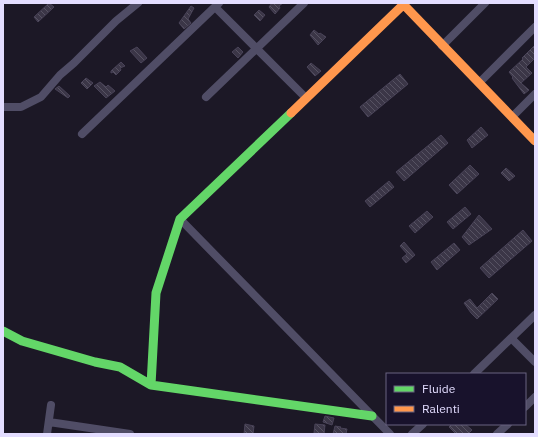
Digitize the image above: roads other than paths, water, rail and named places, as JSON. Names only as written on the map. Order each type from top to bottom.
[{"type":"street","points":[[3,107],[21,107],[41,97],[60,75],[116,21],[138,3]]},
{"type":"street","points":[[206,97],[304,3]]},
{"type":"street","points":[[442,46],[485,3]]},
{"type":"street","points":[[151,385],[156,294],[180,219],[403,4],[535,141]]},
{"type":"street","points":[[82,134],[217,5],[306,98]]},
{"type":"street","points":[[479,83],[535,27]]},
{"type":"street","points":[[512,117],[535,94]]},
{"type":"street","points":[[180,219],[390,434]]},
{"type":"street","points":[[475,373],[535,314]]},
{"type":"street","points":[[3,331],[22,341],[95,362],[120,367],[151,385],[372,416]]},
{"type":"street","points":[[511,338],[535,362]]},
{"type":"street","points":[[526,406],[535,397]]},
{"type":"street","points":[[47,434],[51,405]]},
{"type":"street","points":[[49,422],[130,434]]},
{"type":"street","points":[[412,434],[422,425]]},
{"type":"street","points":[[497,434],[507,425]]}]
